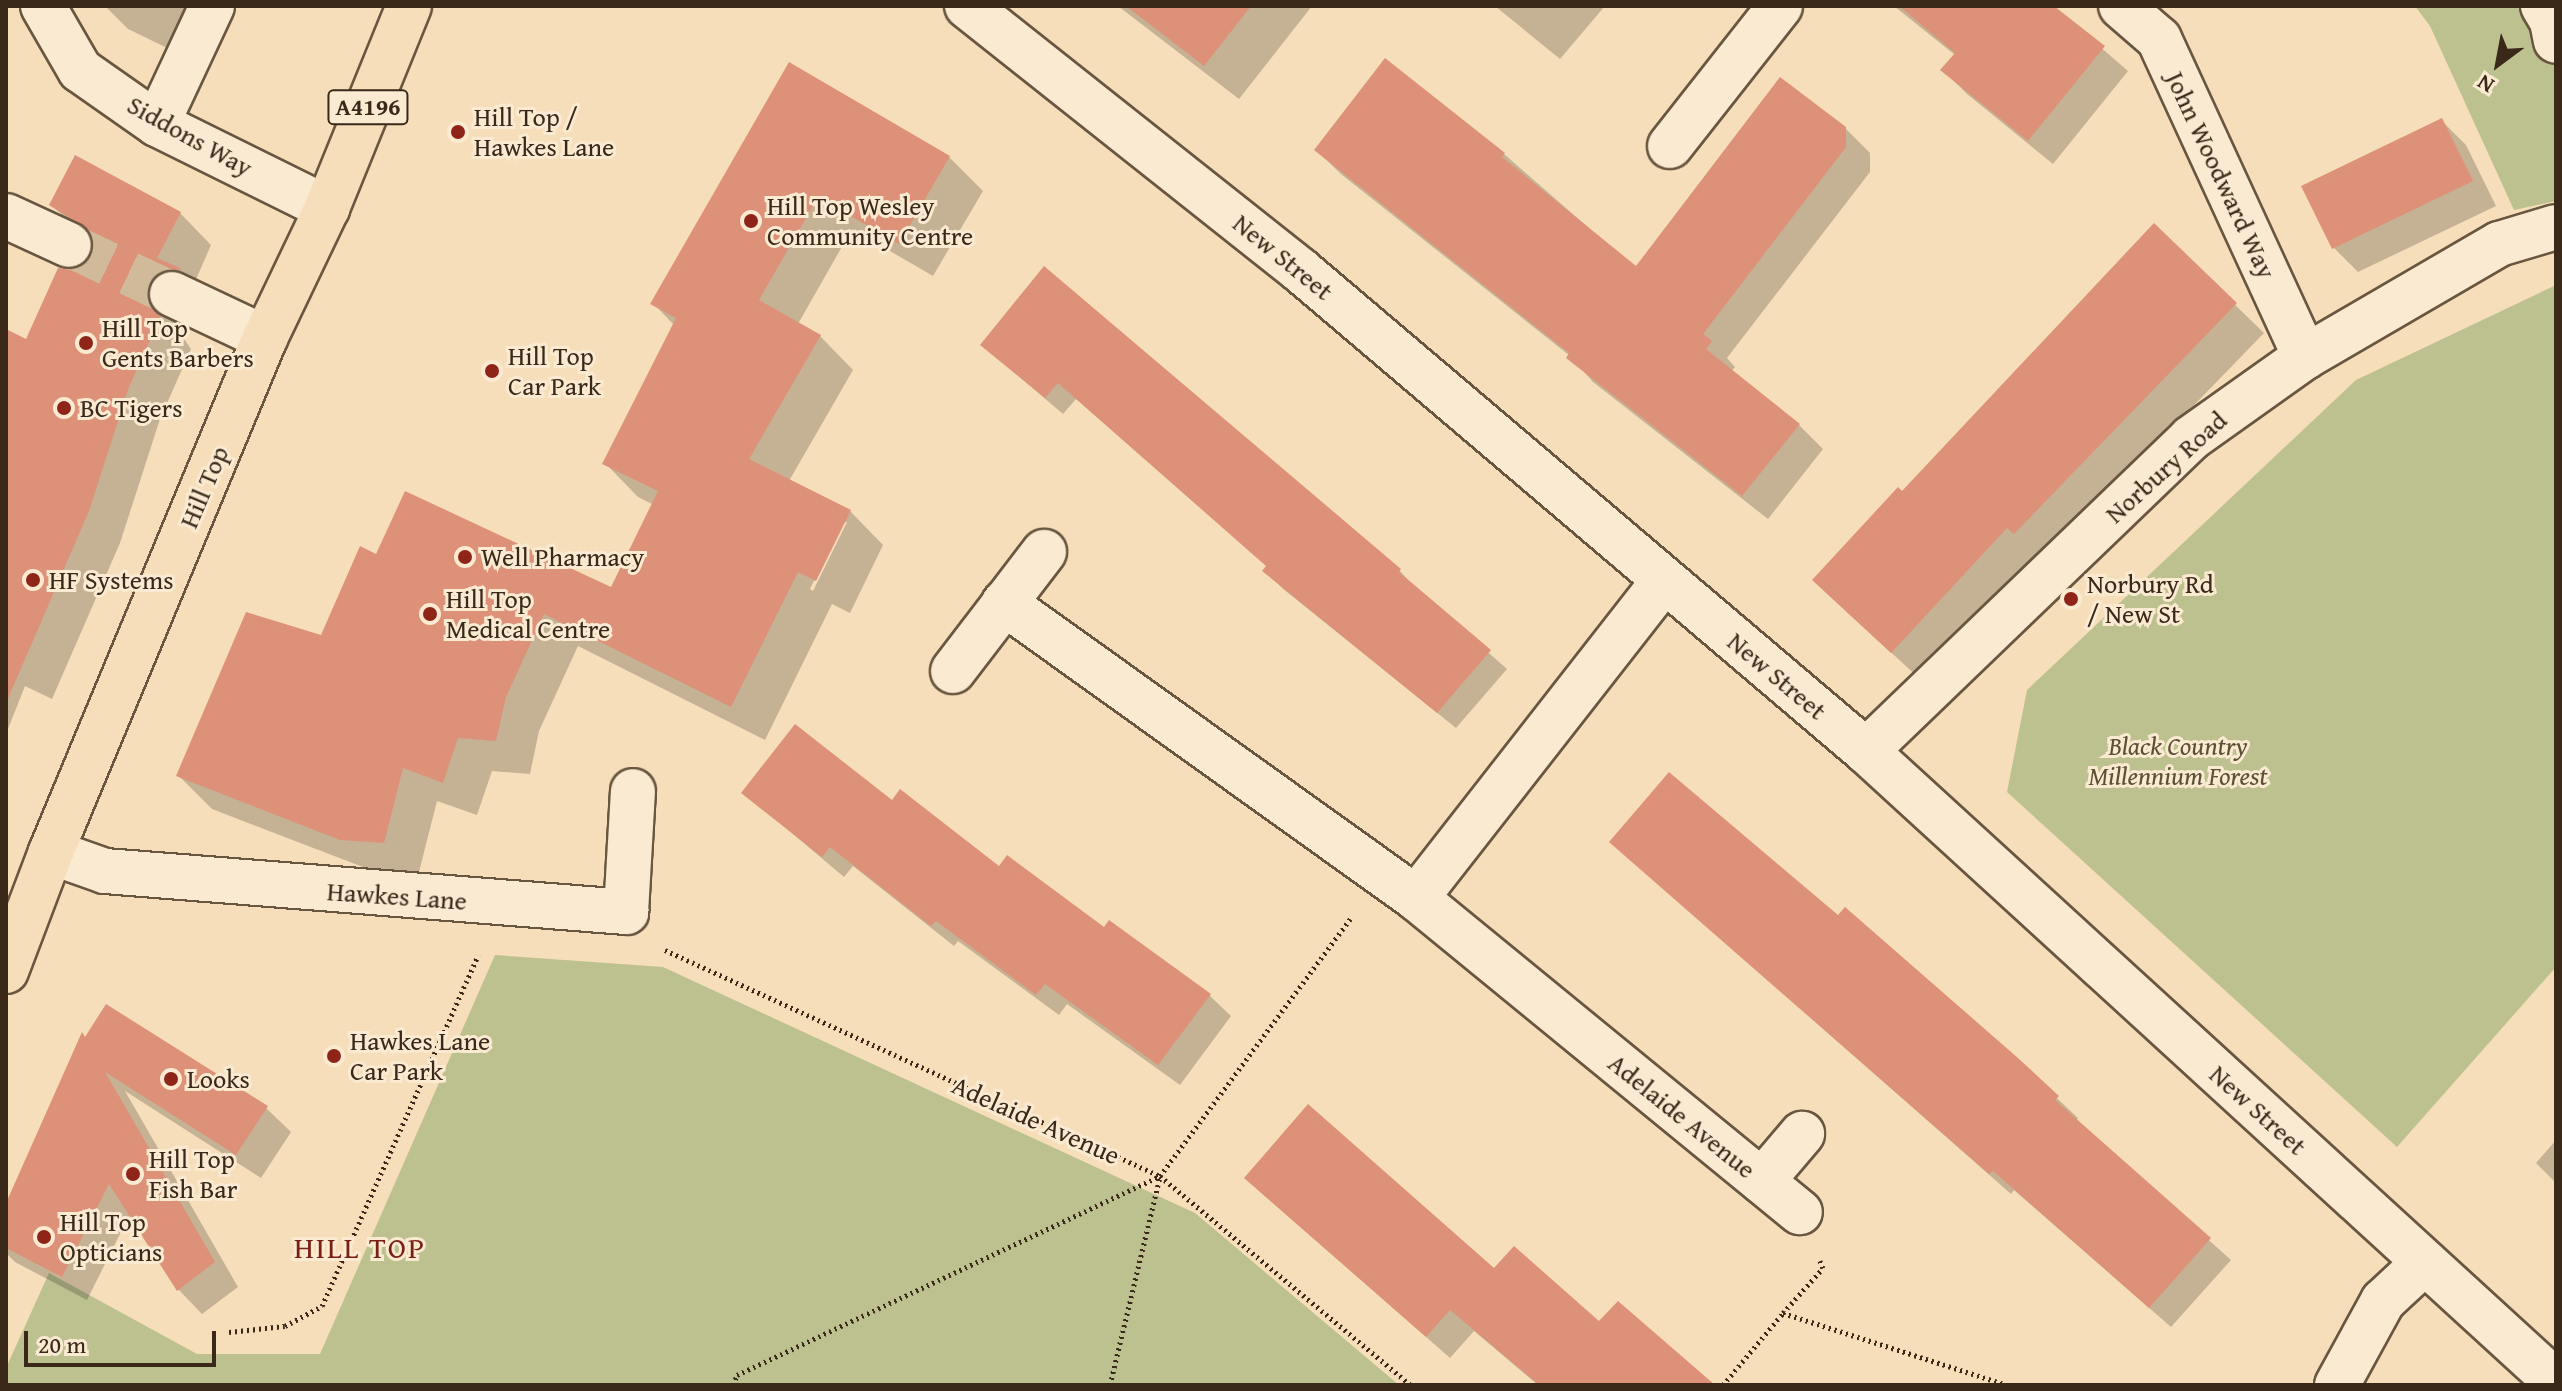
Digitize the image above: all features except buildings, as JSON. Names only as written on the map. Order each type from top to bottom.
[{"type":"main road","name":"Hill Top","points":[[6,971],[51,852],[265,338],[327,208],[409,6]]},
{"type":"street","name":"Siddons Way","points":[[43,6],[80,70],[157,124],[327,208]]},
{"type":"street","points":[[157,124],[212,6]]},
{"type":"street","name":"New Street","points":[[967,6],[1300,270],[1866,751],[2556,1382]]},
{"type":"street","points":[[1670,146],[1780,6]]},
{"type":"street","name":"John Woodward Way","points":[[2121,6],[2159,39],[2305,357]]},
{"type":"street","points":[[2543,6],[2552,21],[2556,41]]},
{"type":"street","points":[[6,216],[69,245]]},
{"type":"street","name":"Norbury Road","points":[[1866,751],[2191,438],[2305,357],[2499,244],[2556,227]]},
{"type":"street","points":[[172,294],[265,338]]},
{"type":"street","points":[[953,671],[1044,552]]},
{"type":"street","points":[[1399,887],[1664,581]]},
{"type":"street","name":"Adelaide Avenue","points":[[1004,603],[1399,887],[1800,1212]]},
{"type":"street","points":[[626,912],[633,791]]},
{"type":"street","name":"Hawkes Lane","points":[[51,852],[105,871],[626,912]]},
{"type":"street","points":[[1762,1181],[1802,1134]]},
{"type":"street","points":[[2337,1385],[2383,1301],[2425,1262]]},
{"type":"path","points":[[733,1385],[737,1375],[1160,1176],[1399,887]]},
{"type":"path","points":[[229,1332],[285,1326],[322,1306],[501,903]]},
{"type":"path","name":"Adelaide Avenue","points":[[626,912],[670,955],[1160,1176],[1411,1385]]},
{"type":"path","points":[[1110,1385],[1160,1176]]},
{"type":"path","points":[[1723,1385],[1783,1313],[2007,1385]]},
{"type":"green space","points":[[2415,6],[2556,6],[2556,201],[2514,210],[2430,26]]},
{"type":"green space","name":"Black Country Millennium Forest","points":[[2556,285],[2556,967],[2397,1147],[2007,792],[2027,690],[2356,380]]},
{"type":"green space","points":[[495,955],[663,967],[1195,1213],[1399,1385],[6,1385],[6,1368],[49,1273],[197,1354],[320,1354]]},
{"type":"tunnel","points":[[69,245],[172,294]]},
{"type":"place","name":"Hill Top / Hawkes Lane","points":[[458,132]]},
{"type":"place","name":"Hill Top Wesley Community Centre","points":[[751,221]]},
{"type":"place","name":"Hill Top Gents Barbers","points":[[86,343]]},
{"type":"place","name":"Hill Top Car Park","points":[[492,371]]},
{"type":"place","name":"BC Tigers","points":[[64,408]]},
{"type":"place","name":"Well Pharmacy","points":[[465,557]]},
{"type":"place","name":"HF Systems","points":[[33,580]]},
{"type":"place","name":"Norbury Rd / New St","points":[[2071,599]]},
{"type":"place","name":"Hill Top Medical Centre","points":[[430,614]]},
{"type":"place","name":"Hawkes Lane Car Park","points":[[334,1056]]},
{"type":"place","name":"Looks","points":[[171,1079]]},
{"type":"place","name":"Hill Top Fish Bar","points":[[133,1174]]},
{"type":"place","name":"Hill Top Opticians","points":[[44,1237]]},
{"type":"district","name":"HILL TOP","points":[[360,1247]]}]
